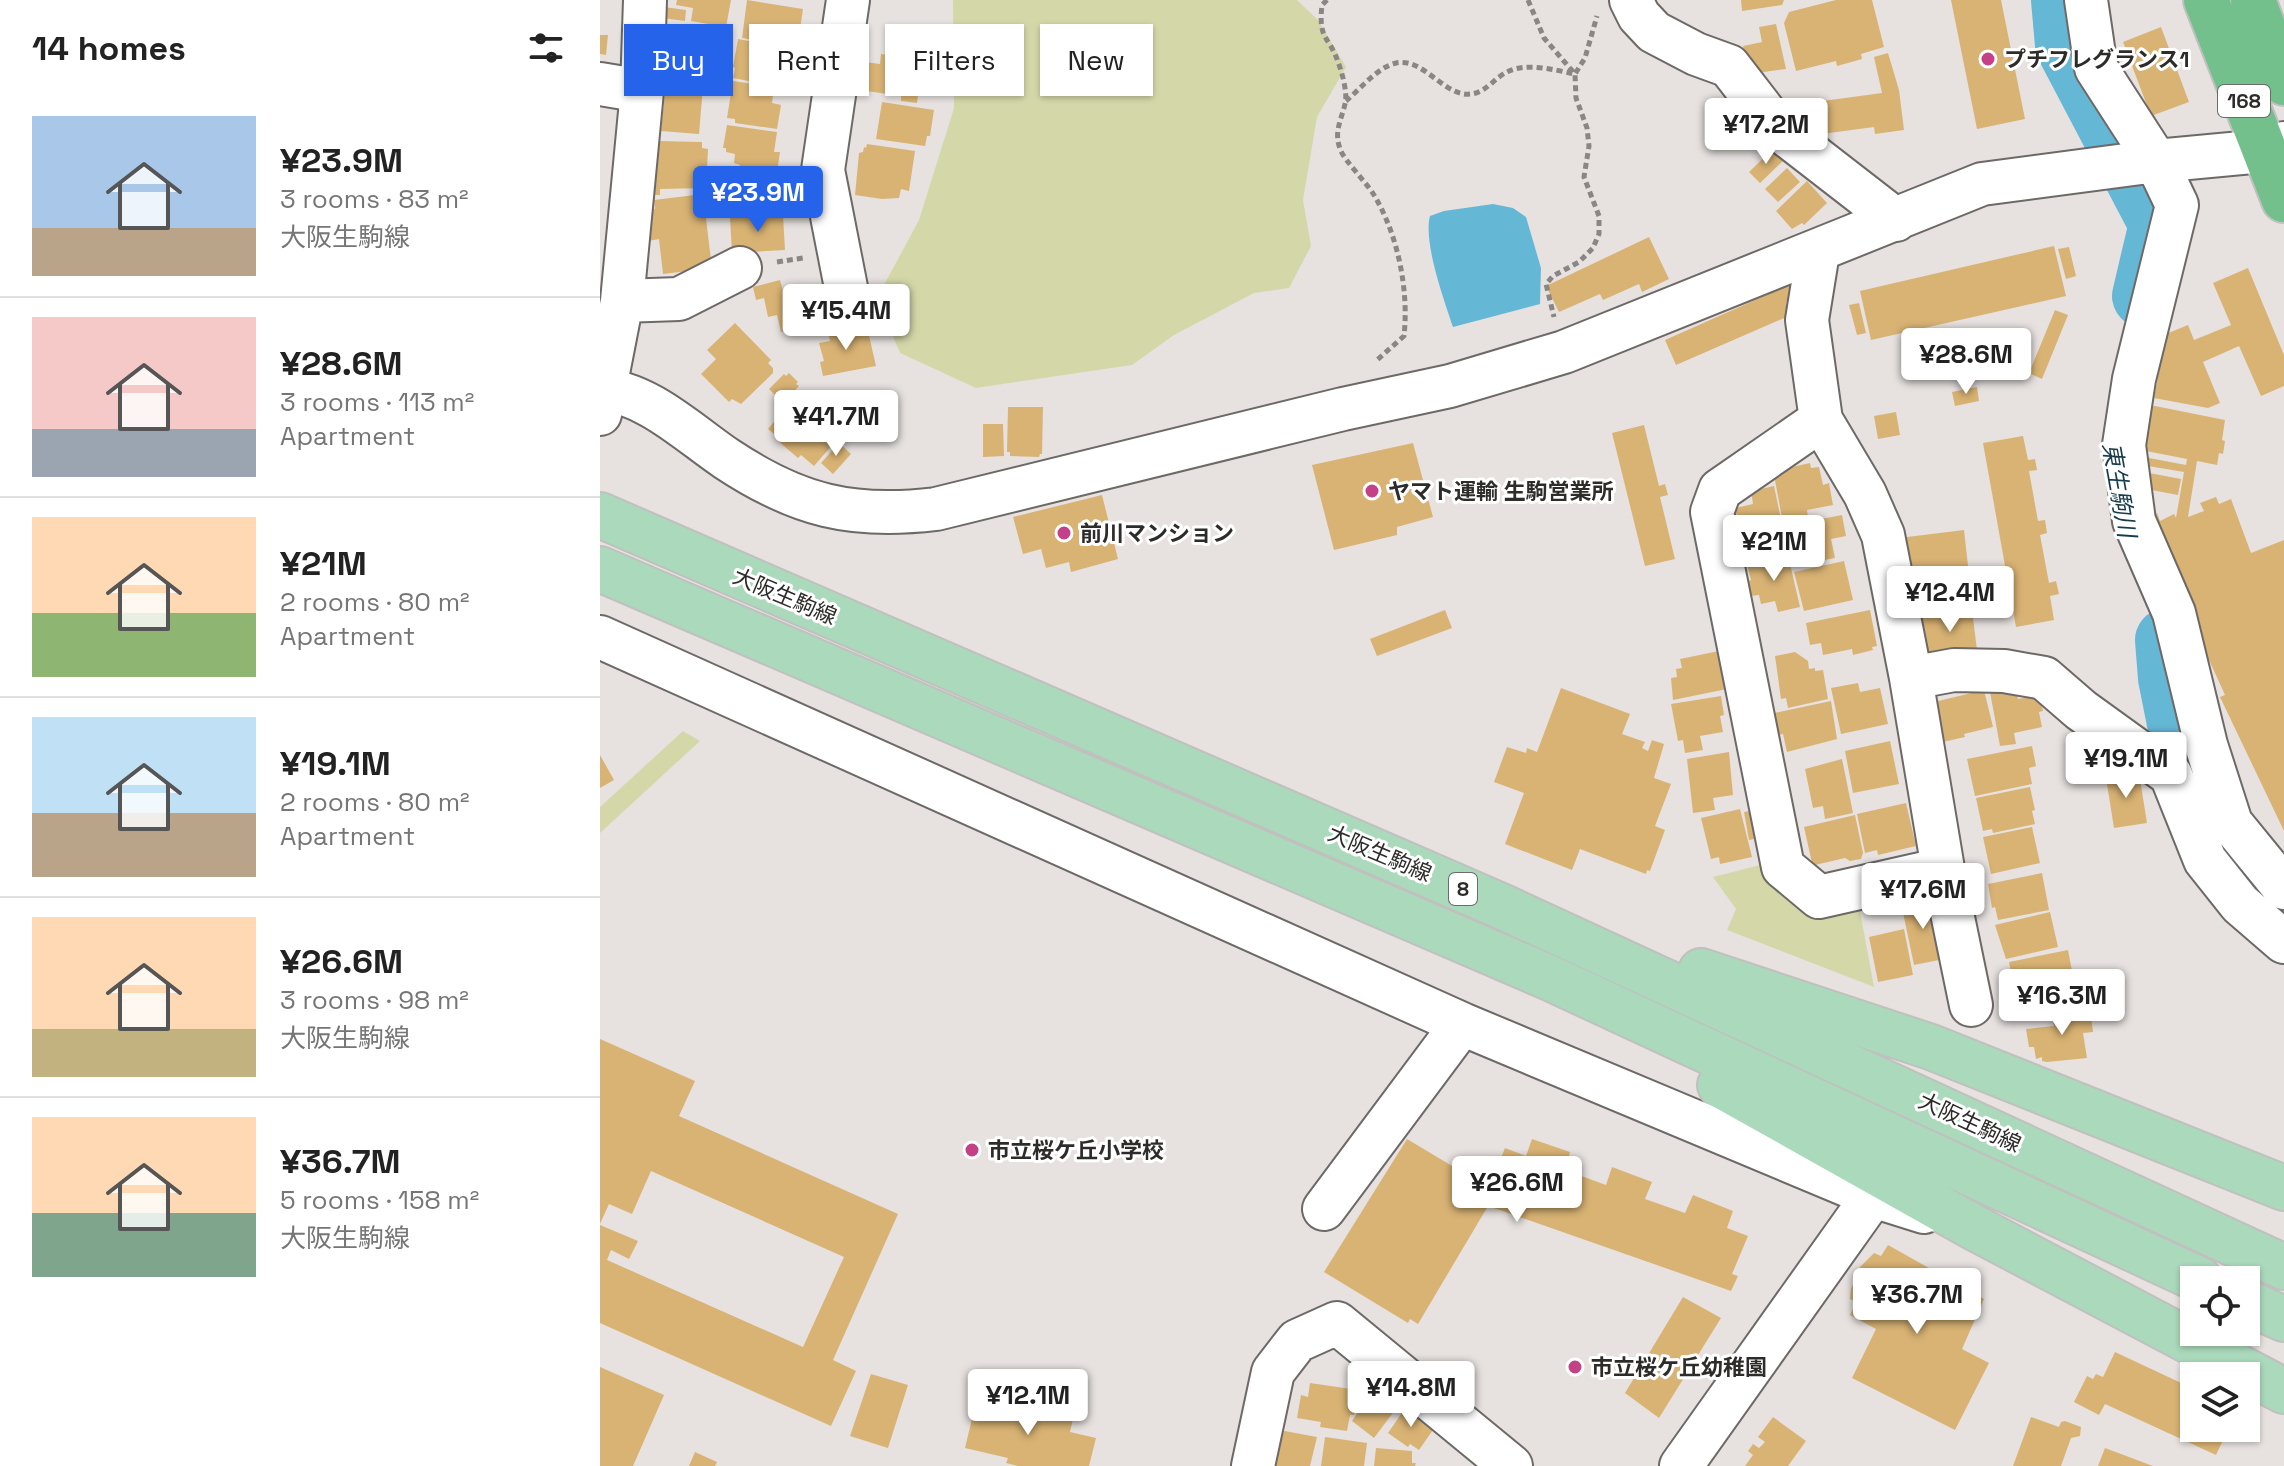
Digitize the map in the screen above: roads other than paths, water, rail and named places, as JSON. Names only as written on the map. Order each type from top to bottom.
[{"type":"highway","name":"168","points":[[2206,0],[2274,147],[2284,200]]},
{"type":"highway","name":"168","points":[[2253,0],[2284,83]]},
{"type":"main road","name":"大阪生駒線","points":[[616,522],[1501,906],[2284,1267]]},
{"type":"main road","name":"8","points":[[608,573],[1550,978],[2180,1271]]},
{"type":"main road","points":[[1501,906],[1931,1047],[2284,1188]]},
{"type":"main road","points":[[1550,978],[1742,1098],[1975,1228],[2284,1391]]},
{"type":"main road","points":[[2260,1308],[2284,1319]]},
{"type":"street","points":[[644,24],[645,0]]},
{"type":"street","points":[[848,0],[823,170],[850,308]]},
{"type":"street","points":[[2086,0],[2096,68],[2156,161],[2177,205],[2134,379],[2124,445],[2134,521],[2174,613],[2202,732],[2198,789],[2205,860],[2240,904],[2284,942]]},
{"type":"street","points":[[1614,6],[1639,16],[1654,32],[1696,54],[1729,66],[1776,127],[1896,220]]},
{"type":"street","points":[[600,84],[624,88]]},
{"type":"street","points":[[642,96],[622,301],[602,398],[642,402],[770,485],[813,504],[852,512],[901,513],[936,509],[1343,409],[1450,386],[1564,352],[1982,184],[2274,147]]},
{"type":"street","points":[[1818,252],[1807,320],[1821,420],[1865,494],[1883,535],[1943,869],[1971,1005]]},
{"type":"street","points":[[622,301],[679,299],[740,268]]},
{"type":"street","points":[[1821,420],[1720,490],[1712,512],[1783,867],[1819,897],[1943,869]]},
{"type":"street","points":[[600,637],[1462,1024],[1873,1196],[1975,1228]]},
{"type":"street","points":[[1911,678],[1954,670],[2004,671],[2044,678],[2081,710],[2171,775],[2198,789],[2231,823],[2284,888]]},
{"type":"street","points":[[1324,1209],[1462,1024]]},
{"type":"street","points":[[1681,1466],[1873,1196]]},
{"type":"street","points":[[1253,1466],[1273,1372],[1297,1341],[1337,1323],[1511,1466]]},
{"type":"water","points":[[1493,204],[1513,208],[1526,217],[1541,268],[1540,304],[1453,327],[1429,241],[1430,216]]},
{"type":"waterway","name":"東生駒川","points":[[2063,0],[2067,45],[2161,224],[2144,296]]},
{"type":"waterway","name":"東生駒川","points":[[2167,640],[2170,678],[2192,788],[2201,825],[2214,844]]},
{"type":"place","name":"プチフレグランス1","points":[[1988,59]]},
{"type":"place","name":"ヤマト運輸 生駒営業所","points":[[1372,491]]},
{"type":"place","name":"前川マンション","points":[[1064,533]]},
{"type":"place","name":"市立桜ケ丘小学校","points":[[972,1150]]},
{"type":"place","name":"市立桜ケ丘幼稚園","points":[[1575,1367]]}]
